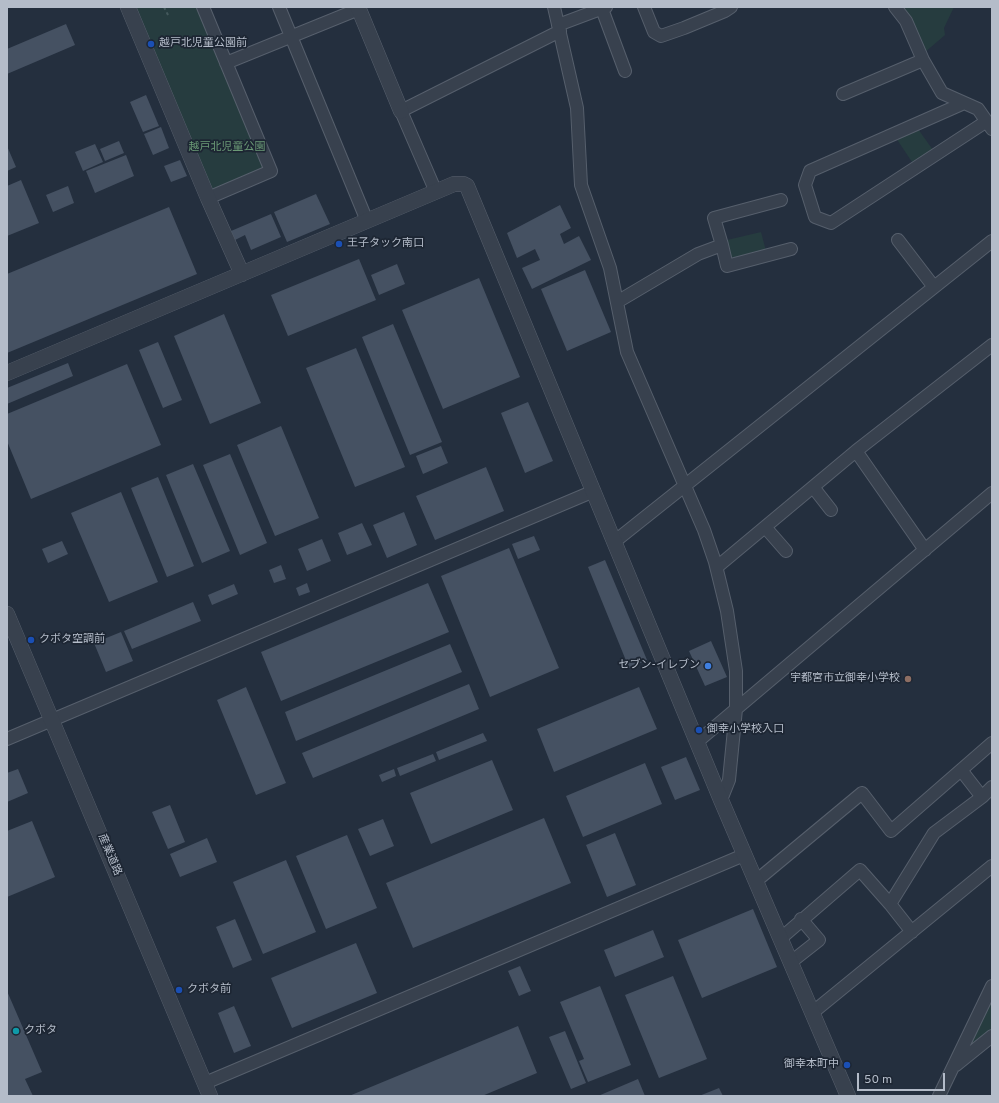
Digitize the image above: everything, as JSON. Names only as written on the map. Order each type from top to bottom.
[{"type":"street","points":[[128,7],[208,198],[242,274]]},
{"type":"street","points":[[203,7],[272,171],[208,198]]},
{"type":"street","points":[[279,7],[367,221]]},
{"type":"street","points":[[554,7],[577,108],[581,185],[610,268],[627,352],[686,486],[716,567],[727,611],[736,671],[736,709],[729,780],[721,800]]},
{"type":"street","points":[[644,7],[654,32],[661,36],[684,28],[725,11],[731,7]]},
{"type":"street","points":[[895,7],[906,21],[923,60],[942,93],[978,109],[989,125],[831,223],[815,217],[805,185],[810,171],[964,103]]},
{"type":"street","points":[[226,63],[358,8],[436,192]]},
{"type":"street","points":[[401,111],[559,28],[604,8],[625,71]]},
{"type":"street","points":[[844,94],[923,60]]},
{"type":"street","points":[[7,373],[436,192],[458,183],[463,184],[470,191],[721,800],[848,1096]]},
{"type":"street","points":[[781,200],[714,218],[727,266],[791,249]]},
{"type":"street","points":[[898,240],[934,287]]},
{"type":"street","points":[[614,542],[992,241]]},
{"type":"street","points":[[617,302],[698,254],[722,245]]},
{"type":"street","points":[[716,567],[856,451],[992,345]]},
{"type":"street","points":[[856,451],[925,550]]},
{"type":"street","points":[[813,487],[831,510]]},
{"type":"street","points":[[7,739],[594,491]]},
{"type":"street","points":[[697,742],[992,493]]},
{"type":"street","points":[[765,527],[786,551]]},
{"type":"street","name":"産業道路","points":[[7,614],[208,1090]]},
{"type":"street","points":[[756,881],[862,793],[891,831],[992,743]]},
{"type":"street","points":[[961,770],[982,797]]},
{"type":"street","points":[[890,904],[934,833],[982,797],[992,787]]},
{"type":"street","points":[[208,1090],[744,855]]},
{"type":"street","points":[[812,1014],[992,866]]},
{"type":"street","points":[[780,939],[801,919],[860,870],[912,932]]},
{"type":"street","points":[[791,962],[819,940],[801,919]]},
{"type":"street","points":[[939,1096],[992,986]]},
{"type":"street","points":[[952,1068],[992,1036]]},
{"type":"path","points":[[164,7],[170,17]]},
{"type":"green space","name":"越戸北児童公園","points":[[135,7],[200,7],[269,169],[213,192]]},
{"type":"green space","points":[[903,7],[954,7],[944,28],[945,35],[924,53]]},
{"type":"green space","points":[[918,129],[933,150],[912,162],[896,138]]},
{"type":"green space","points":[[761,232],[766,251],[736,259],[731,256],[727,240]]},
{"type":"green space","points":[[989,997],[992,1001],[992,1031],[974,1045],[969,1039]]},
{"type":"building","points":[[66,24],[75,45],[7,74],[7,49]]},
{"type":"building","points":[[146,95],[159,126],[143,132],[130,102]]},
{"type":"building","points":[[161,127],[169,148],[153,155],[144,134]]},
{"type":"building","points":[[119,141],[124,153],[105,161],[100,149]]},
{"type":"building","points":[[95,144],[103,162],[83,171],[75,152]]},
{"type":"building","points":[[7,146],[16,167],[7,171]]},
{"type":"building","points":[[126,155],[134,176],[95,193],[86,171]]},
{"type":"building","points":[[180,160],[187,176],[171,182],[164,166]]},
{"type":"building","points":[[21,180],[39,223],[7,236],[7,186]]},
{"type":"building","points":[[68,186],[74,203],[53,212],[46,195]]},
{"type":"building","points":[[316,194],[330,224],[287,242],[274,212]]},
{"type":"building","points":[[560,205],[571,228],[560,234],[564,244],[579,236],[591,260],[532,289],[522,268],[540,260],[535,249],[517,258],[507,233]]},
{"type":"building","points":[[169,207],[197,274],[7,353],[7,274]]},
{"type":"building","points":[[271,214],[281,237],[251,250],[245,235],[235,240],[231,231]]},
{"type":"building","points":[[359,259],[376,300],[288,336],[271,295]]},
{"type":"building","points":[[397,264],[405,284],[379,295],[371,275]]},
{"type":"building","points":[[585,270],[611,332],[567,351],[541,289]]},
{"type":"building","points":[[479,278],[520,377],[443,409],[402,310]]},
{"type":"building","points":[[224,314],[261,403],[210,424],[174,336]]},
{"type":"building","points":[[393,324],[442,442],[410,455],[362,337]]},
{"type":"building","points":[[158,342],[182,400],[163,408],[139,350]]},
{"type":"building","points":[[356,348],[405,467],[355,487],[306,368]]},
{"type":"building","points":[[68,363],[73,376],[7,404],[7,388]]},
{"type":"building","points":[[127,364],[161,445],[31,499],[7,441],[7,414]]},
{"type":"building","points":[[528,402],[553,461],[525,473],[501,413]]},
{"type":"building","points":[[281,426],[319,518],[275,536],[237,445]]},
{"type":"building","points":[[441,446],[448,463],[423,474],[416,456]]},
{"type":"building","points":[[230,454],[267,543],[240,555],[203,465]]},
{"type":"building","points":[[193,464],[230,551],[202,563],[166,475]]},
{"type":"building","points":[[486,467],[504,511],[435,540],[416,496]]},
{"type":"building","points":[[158,477],[194,566],[167,577],[131,488]]},
{"type":"building","points":[[121,492],[158,582],[109,602],[71,513]]},
{"type":"building","points":[[404,512],[417,545],[387,558],[373,525]]},
{"type":"building","points":[[362,523],[372,545],[347,555],[338,533]]},
{"type":"building","points":[[534,536],[540,550],[518,559],[512,544]]},
{"type":"building","points":[[322,539],[331,561],[307,571],[298,549]]},
{"type":"building","points":[[62,541],[68,554],[48,563],[42,549]]},
{"type":"building","points":[[509,548],[559,668],[490,697],[441,576]]},
{"type":"building","points":[[605,560],[647,660],[629,668],[588,567]]},
{"type":"building","points":[[281,565],[286,579],[274,583],[269,570]]},
{"type":"building","points":[[307,583],[310,592],[299,596],[296,588]]},
{"type":"building","points":[[428,583],[449,632],[281,701],[261,652]]},
{"type":"building","points":[[234,584],[238,594],[212,605],[208,595]]},
{"type":"building","points":[[193,602],[201,621],[132,649],[124,631]]},
{"type":"building","points":[[121,632],[133,661],[106,672],[94,643]]},
{"type":"building","points":[[711,641],[727,677],[705,686],[689,651]]},
{"type":"building","points":[[450,644],[462,672],[296,741],[285,712]]},
{"type":"building","points":[[469,684],[479,709],[313,778],[302,753]]},
{"type":"building","points":[[246,687],[286,783],[256,795],[217,700]]},
{"type":"building","points":[[639,687],[657,729],[554,772],[537,729]]},
{"type":"building","points":[[483,733],[487,741],[439,760],[436,752]]},
{"type":"building","points":[[433,754],[436,761],[400,776],[397,768]]},
{"type":"building","points":[[686,757],[700,790],[675,800],[661,767]]},
{"type":"building","points":[[492,760],[513,810],[431,844],[410,793]]},
{"type":"building","points":[[645,763],[662,804],[583,837],[566,796]]},
{"type":"building","points":[[18,769],[28,793],[7,802],[7,773]]},
{"type":"building","points":[[394,769],[396,776],[382,782],[379,775]]},
{"type":"building","points":[[170,805],[185,842],[168,849],[152,812]]},
{"type":"building","points":[[544,818],[571,883],[413,948],[386,883]]},
{"type":"building","points":[[383,819],[394,846],[370,856],[358,829]]},
{"type":"building","points":[[32,821],[55,877],[7,897],[7,831]]},
{"type":"building","points":[[615,833],[636,885],[607,897],[586,845]]},
{"type":"building","points":[[347,835],[377,908],[326,929],[296,856]]},
{"type":"building","points":[[207,838],[217,862],[180,877],[170,854]]},
{"type":"building","points":[[286,860],[316,932],[263,954],[233,882]]},
{"type":"building","points":[[753,909],[777,967],[702,998],[678,940]]},
{"type":"building","points":[[235,919],[252,960],[233,968],[216,927]]},
{"type":"building","points":[[653,930],[664,957],[615,977],[604,950]]},
{"type":"building","points":[[356,943],[377,993],[292,1028],[271,978]]},
{"type":"building","points":[[520,966],[531,991],[519,996],[508,971]]},
{"type":"building","points":[[673,976],[707,1059],[659,1078],[625,995]]},
{"type":"building","points":[[600,986],[631,1065],[588,1082],[579,1061],[584,1059],[560,1002]]},
{"type":"building","name":"クボタ","points":[[7,991],[42,1072],[25,1079],[33,1096],[7,1096]]},
{"type":"building","points":[[234,1006],[251,1046],[234,1053],[218,1013]]},
{"type":"building","points":[[518,1026],[537,1073],[482,1096],[349,1096]]},
{"type":"building","points":[[565,1031],[586,1083],[571,1089],[549,1037]]},
{"type":"building","points":[[638,1079],[645,1096],[598,1096]]},
{"type":"building","points":[[719,1088],[723,1096],[699,1096]]},
{"type":"place","name":"越戸北児童公園前","points":[[151,44]]},
{"type":"place","name":"王子タック南口","points":[[339,244]]},
{"type":"place","name":"クボタ空調前","points":[[31,640]]},
{"type":"place","name":"セブン-イレブン","points":[[708,666]]},
{"type":"place","name":"宇都宮市立御幸小学校","points":[[908,679]]},
{"type":"place","name":"御幸小学校入口","points":[[699,730]]},
{"type":"place","name":"クボタ前","points":[[179,990]]},
{"type":"place","name":"クボタ","points":[[16,1031]]},
{"type":"place","name":"御幸本町中","points":[[847,1065]]}]
